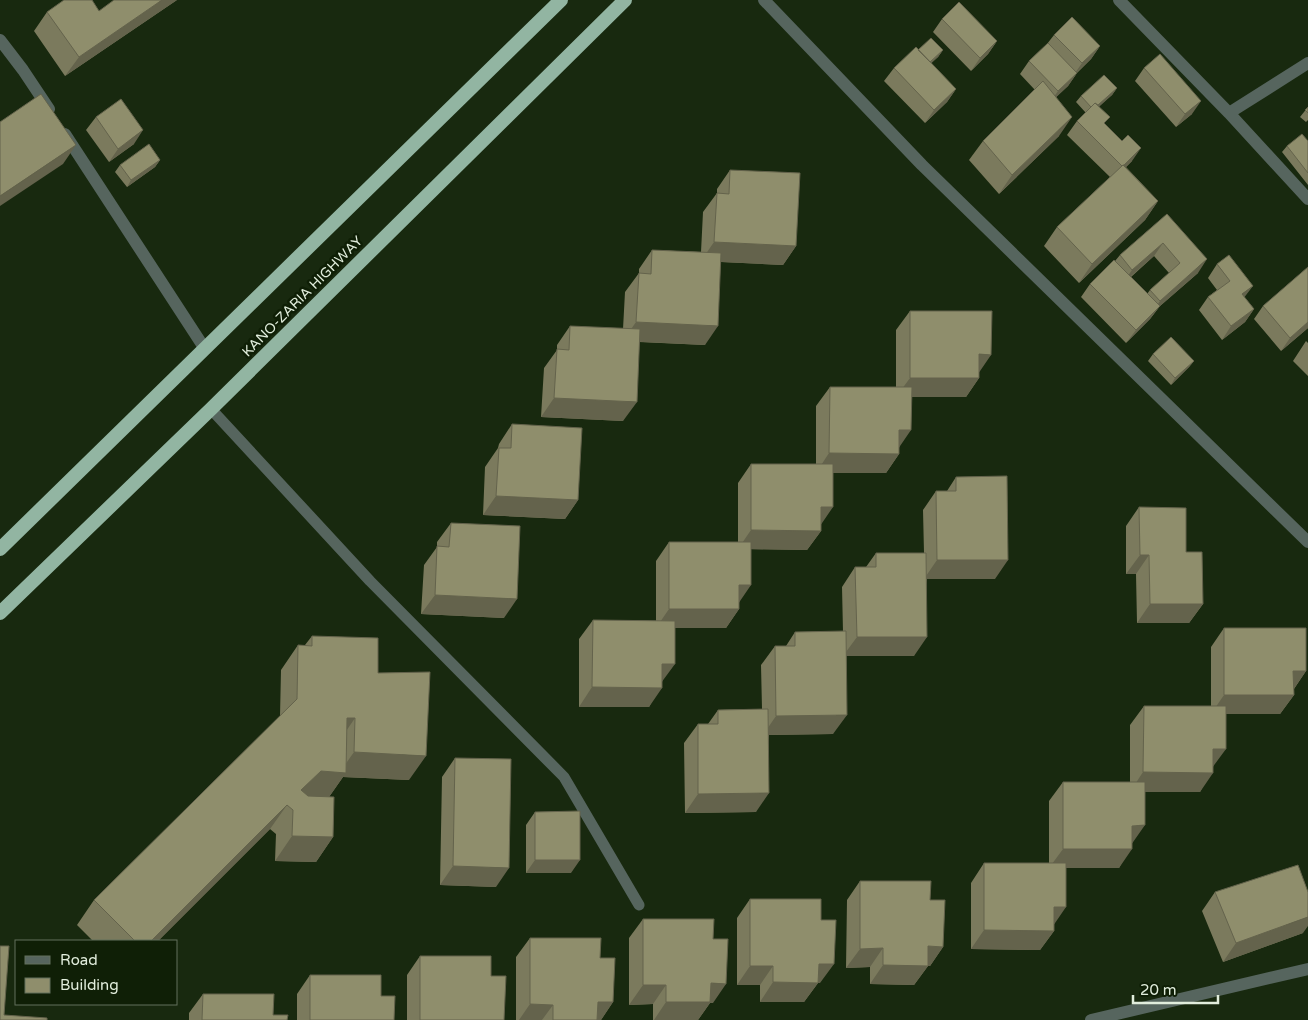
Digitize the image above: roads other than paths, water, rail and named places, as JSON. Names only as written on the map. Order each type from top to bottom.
[{"type":"highway","points":[[0,549],[561,0]]},
{"type":"highway","name":"KANO-ZARIA HIGHWAY","points":[[0,613],[211,409],[625,0]]},
{"type":"street","points":[[764,0],[922,165],[1308,542]]},
{"type":"street","points":[[1119,0],[1308,198]]},
{"type":"street","points":[[0,40],[23,70],[58,123],[204,350]]},
{"type":"street","points":[[1228,113],[1308,63]]},
{"type":"street","points":[[1092,1020],[1142,1014],[1308,969]]},
{"type":"lane","points":[[211,409],[370,581],[564,778],[639,906]]}]
